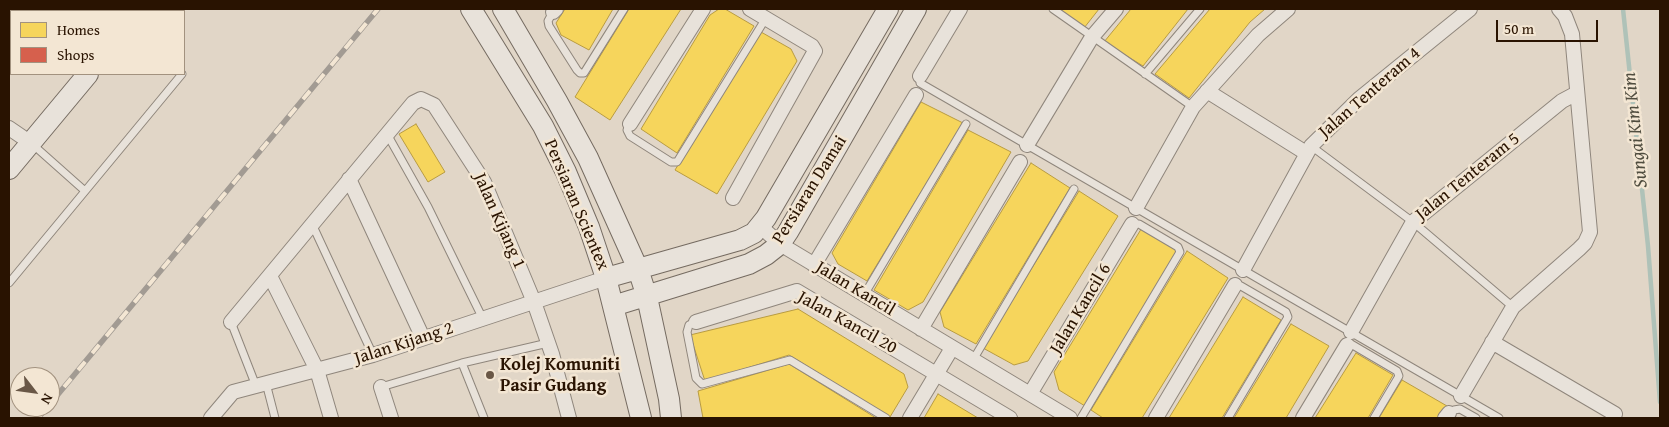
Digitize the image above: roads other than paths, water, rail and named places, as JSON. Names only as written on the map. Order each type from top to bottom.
[{"type":"main road","name":"Persiaran Scientex","points":[[471,9],[543,126],[566,172],[589,226],[606,278],[641,418]]},
{"type":"main road","name":"Persiaran Damai","points":[[606,278],[740,240],[754,233],[760,226],[888,9]]},
{"type":"main road","name":"Persiaran Damai","points":[[613,306],[749,264],[766,255],[780,244],[916,9]]},
{"type":"main road","name":"Persiaran Scientex","points":[[505,10],[588,158],[638,270],[647,296],[669,398],[671,418]]},
{"type":"main road","points":[[9,169],[87,75]]},
{"type":"street","points":[[630,124],[703,9]]},
{"type":"street","points":[[733,198],[814,54],[814,48],[804,40],[750,9]]},
{"type":"street","points":[[920,76],[960,9]]},
{"type":"street","points":[[1027,145],[1092,37],[1116,9]]},
{"type":"street","points":[[1136,208],[1193,108],[1258,35],[1288,9]]},
{"type":"street","name":"Jalan Tenteram 4","points":[[1243,270],[1309,150],[1359,99],[1470,9]]},
{"type":"street","points":[[1461,396],[1513,307],[1579,249],[1588,238],[1590,224],[1572,34],[1565,16],[1559,9]]},
{"type":"street","points":[[1207,91],[1309,150]]},
{"type":"street","name":"Jalan Tenteram 5","points":[[1303,418],[1413,222],[1562,101],[1577,93]]},
{"type":"street","points":[[814,265],[916,95]]},
{"type":"street","name":"Jalan Kijang 1","points":[[387,134],[413,103],[421,99],[434,105],[484,182],[534,302],[548,343],[569,418]]},
{"type":"street","points":[[9,128],[31,143]]},
{"type":"street","points":[[231,322],[387,134]]},
{"type":"street","points":[[921,328],[1020,162]]},
{"type":"street","points":[[350,180],[423,338]]},
{"type":"street","name":"Jalan Kancil 6","points":[[1030,394],[1132,224]]},
{"type":"street","name":"Jalan Kancil","points":[[760,226],[780,244],[1070,418]]},
{"type":"street","points":[[270,276],[317,370],[331,418]]},
{"type":"street","name":"Jalan Kijang 2","points":[[216,416],[233,392],[372,355],[606,278]]},
{"type":"street","points":[[1156,418],[1236,285]]},
{"type":"street","name":"Jalan Kancil 20","points":[[696,322],[797,291],[1010,418]]},
{"type":"street","points":[[1492,342],[1615,416]]},
{"type":"street","points":[[910,418],[952,348]]},
{"type":"street","points":[[381,387],[391,418]]},
{"type":"lane","points":[[554,11],[548,21],[549,26],[577,70],[584,73],[624,9]]},
{"type":"lane","points":[[1053,9],[1193,108]]},
{"type":"lane","points":[[1145,74],[1200,9]]},
{"type":"lane","points":[[630,124],[627,130],[630,136],[671,162],[677,162],[766,18]]},
{"type":"lane","points":[[9,283],[181,75]]},
{"type":"lane","points":[[920,76],[920,83],[1243,270],[1349,339],[1461,396],[1499,418]]},
{"type":"lane","points":[[864,294],[966,124]]},
{"type":"lane","points":[[387,134],[428,207],[483,318]]},
{"type":"lane","points":[[31,143],[85,191]]},
{"type":"lane","points":[[1309,150],[1413,222],[1513,307]]},
{"type":"lane","points":[[973,360],[1074,189]]},
{"type":"lane","points":[[312,224],[372,355]]},
{"type":"lane","points":[[1081,418],[1180,252],[1178,247],[1138,224],[1132,224]]},
{"type":"lane","points":[[1228,418],[1288,317],[1286,312],[1236,285]]},
{"type":"lane","points":[[231,322],[275,418]]},
{"type":"lane","points":[[696,322],[689,325],[687,332],[696,378],[702,384],[790,360],[886,418]]},
{"type":"lane","points":[[1349,339],[1351,344],[1397,371],[1399,376],[1374,418]]},
{"type":"lane","points":[[381,387],[462,363],[548,343]]},
{"type":"lane","points":[[462,363],[484,418]]},
{"type":"lane","points":[[1447,416],[1454,410],[1460,409],[1476,418]]},
{"type":"waterway","name":"Sungai Kim Kim","points":[[1623,9],[1648,246],[1660,402]]},
{"type":"railway","points":[[60,392],[378,9]]},
{"type":"place","name":"Kolej Komuniti Pasir Gudang","points":[[490,375]]}]
